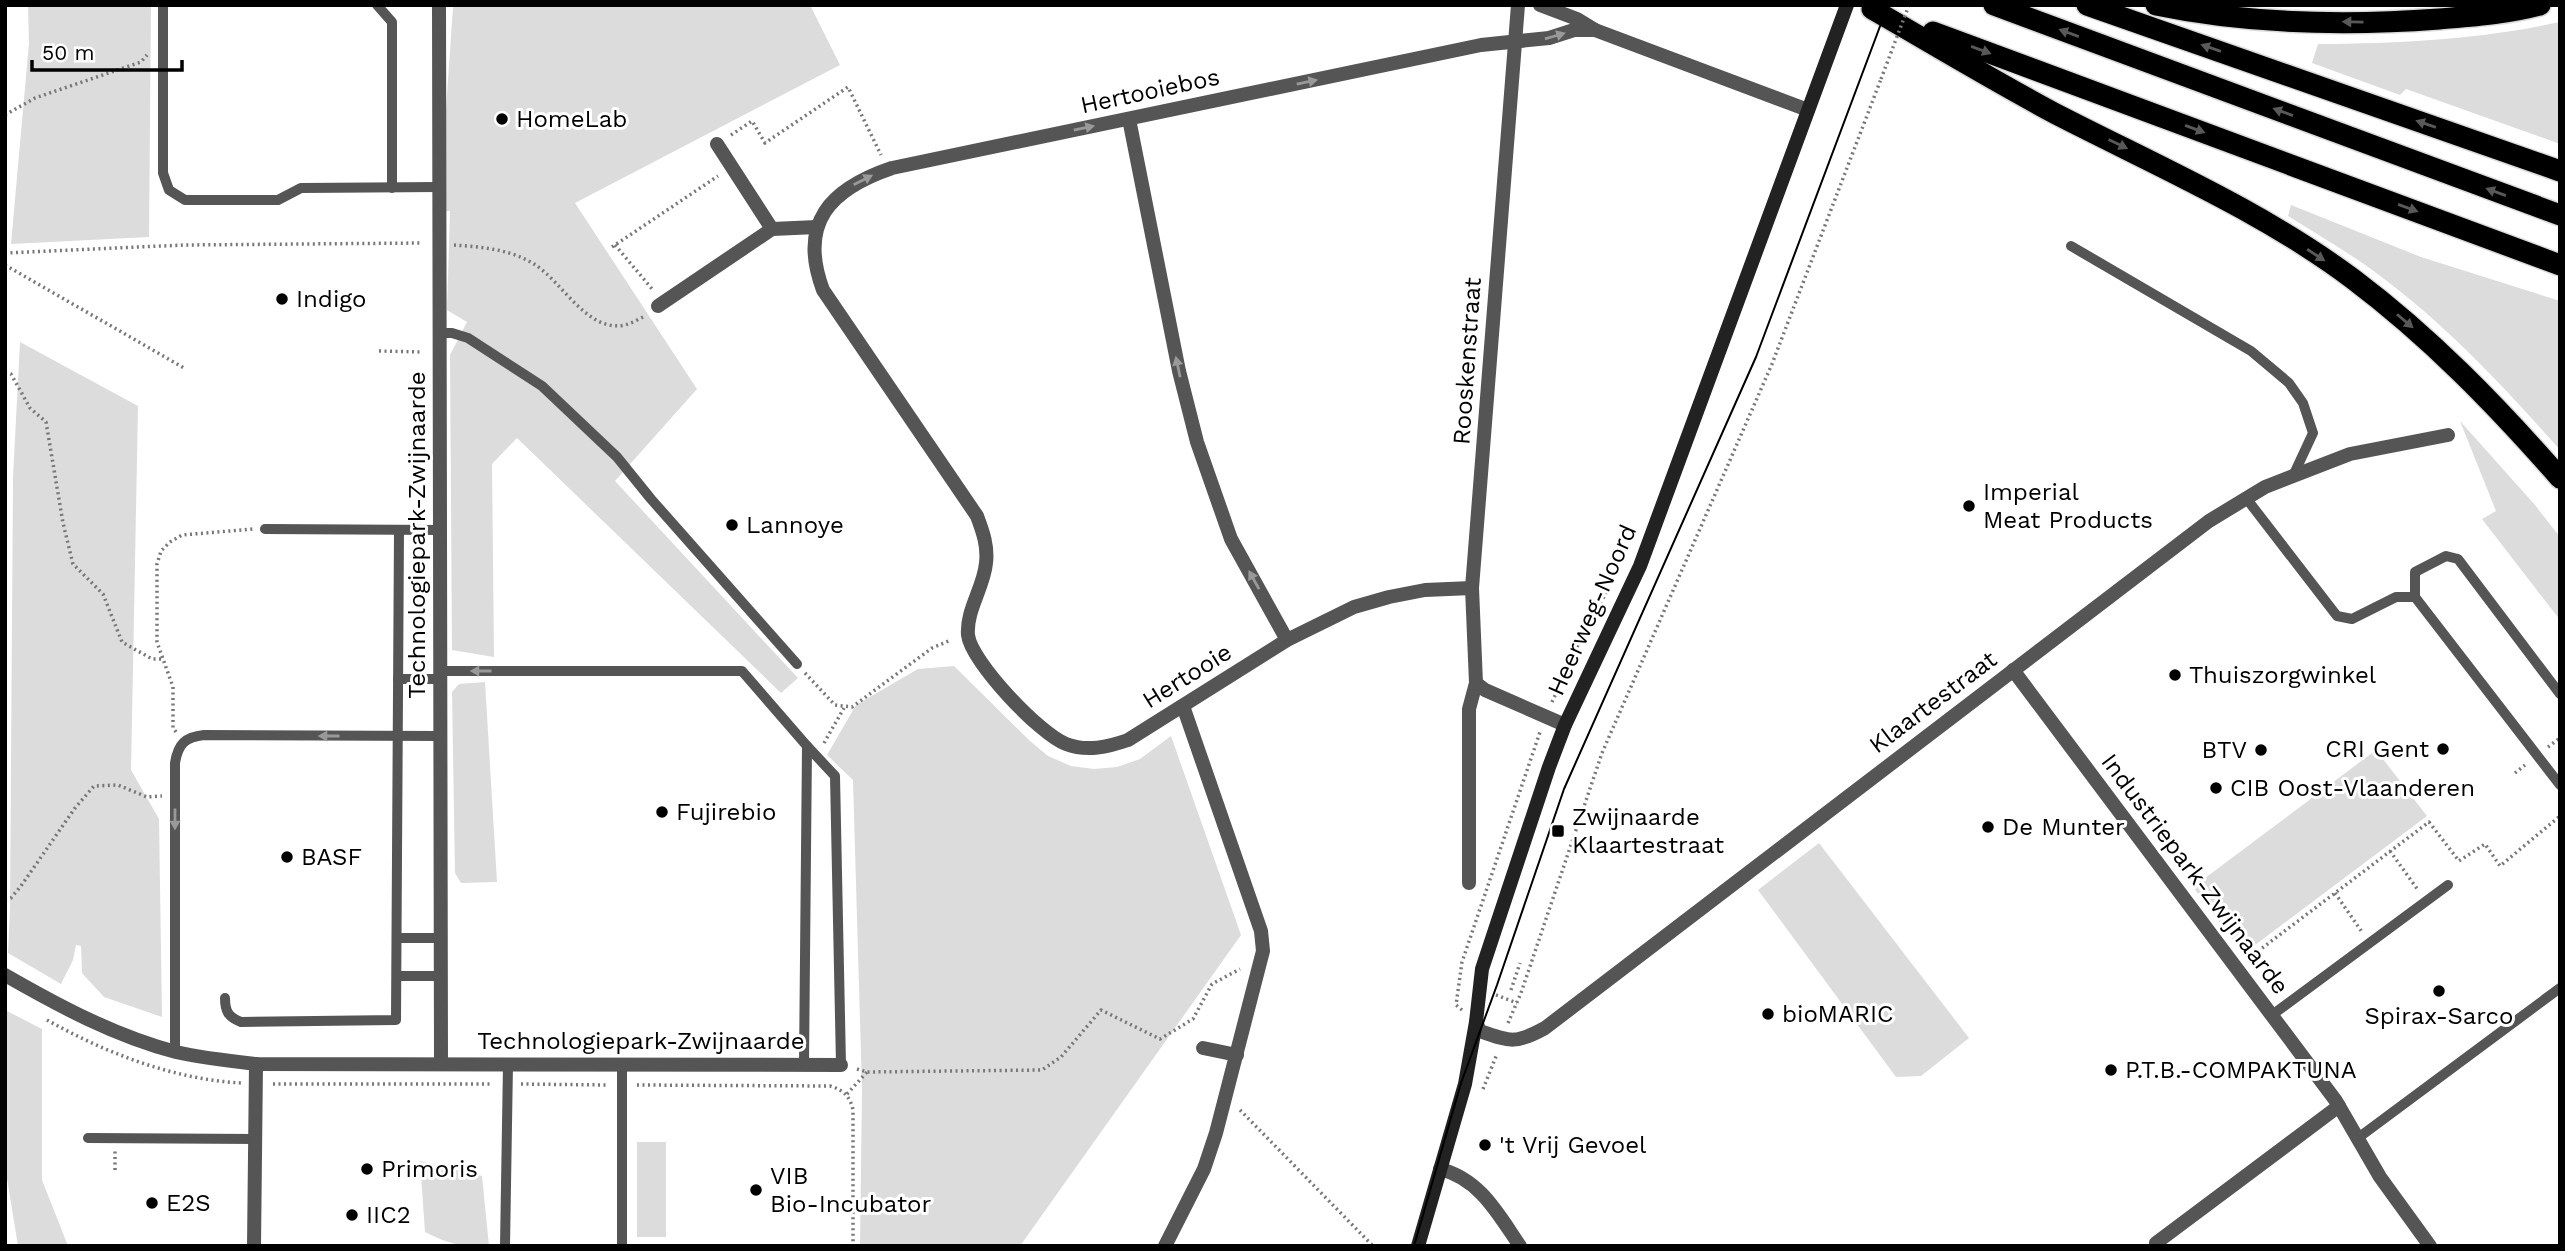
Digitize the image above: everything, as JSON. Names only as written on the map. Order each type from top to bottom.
[{"type":"highway","points":[[1994,5],[2560,215]]},
{"type":"highway","points":[[2087,5],[2560,171]]},
{"type":"highway","points":[[2156,5],[2213,15],[2297,22],[2368,22],[2507,13],[2540,5]]},
{"type":"highway","points":[[1867,7],[2560,265]]},
{"type":"highway","points":[[1867,7],[2056,114],[2248,211],[2351,278],[2460,369],[2560,478]]},
{"type":"street","name":"Technologiepark-Zwijnaarde","points":[[439,5],[441,1064]]},
{"type":"street","name":"Rooskenstraat","points":[[1469,883],[1469,709],[1476,683],[1472,588],[1518,5]]},
{"type":"street","points":[[1540,5],[1577,19],[1595,30],[1808,110]]},
{"type":"street","name":"Heerweg-Noord","points":[[1418,1246],[1465,1084],[1482,969],[1549,767],[1565,725],[1640,566],[1847,5]]},
{"type":"street","points":[[1515,43],[1549,38],[1574,30],[1595,30]]},
{"type":"street","name":"Hertooiebos","points":[[968,634],[986,564],[986,538],[977,516],[823,290],[815,270],[813,247],[817,228],[828,207],[845,190],[866,177],[886,170],[1481,45],[1515,43]]},
{"type":"street","points":[[1129,119],[1179,371],[1197,442],[1231,539],[1287,640]]},
{"type":"street","points":[[717,144],[772,229]]},
{"type":"street","points":[[661,304],[772,229],[817,228]]},
{"type":"street","name":"Klaartestraat","points":[[1502,1039],[1524,1040],[1545,1028],[2013,670],[2209,522],[2246,498],[2265,487],[2350,454],[2448,435]]},
{"type":"street","name":"Hertooie","points":[[968,634],[971,648],[979,663],[1042,730],[1066,744],[1088,749],[1109,747],[1128,740],[1287,640],[1353,607],[1425,590],[1472,588]]},
{"type":"street","name":"Industriepark-Zwijnaarde","points":[[2013,670],[2339,1106],[2380,1177],[2430,1246]]},
{"type":"street","points":[[1476,683],[1485,690],[1565,725]]},
{"type":"street","points":[[1165,1246],[1204,1169],[1264,951],[1261,931],[1183,706]]},
{"type":"street","name":"Technologiepark-Zwijnaarde","points":[[5,975],[72,1012],[121,1033],[175,1051],[256,1064],[841,1065]]},
{"type":"street","points":[[1476,1022],[1480,1031],[1502,1039]]},
{"type":"street","points":[[1203,1048],[1237,1055]]},
{"type":"street","points":[[254,1246],[256,1064]]},
{"type":"street","points":[[2154,1245],[2339,1106]]},
{"type":"street","points":[[1440,1169],[1464,1178],[1483,1194],[1520,1246]]},
{"type":"lane","points":[[163,5],[163,173],[169,190],[185,200],[278,200],[301,188],[439,187]]},
{"type":"lane","points":[[377,5],[392,22],[393,188]]},
{"type":"lane","points":[[2071,246],[2251,351],[2289,383],[2303,403],[2313,433],[2293,476]]},
{"type":"lane","points":[[439,333],[452,333],[468,338],[542,386],[617,457],[797,664]]},
{"type":"lane","points":[[2246,498],[2337,615],[2352,619],[2396,597],[2415,597]]},
{"type":"lane","points":[[265,528],[440,530]]},
{"type":"lane","points":[[225,998],[225,1009],[231,1018],[241,1022],[397,1020],[399,530]]},
{"type":"lane","points":[[2560,694],[2458,559],[2446,556],[2415,572],[2415,597],[2560,785]]},
{"type":"lane","points":[[398,679],[521,672],[742,671],[835,776],[841,1065]]},
{"type":"lane","points":[[175,1051],[174,763],[177,750],[183,742],[192,736],[204,735],[440,736]]},
{"type":"lane","points":[[804,1064],[807,746]]},
{"type":"lane","points":[[2272,1015],[2448,885]]},
{"type":"lane","points":[[397,938],[441,938]]},
{"type":"lane","points":[[397,976],[441,976]]},
{"type":"lane","points":[[2358,1138],[2560,988]]},
{"type":"lane","points":[[505,1246],[508,1064]]},
{"type":"lane","points":[[622,1064],[622,1246]]},
{"type":"lane","points":[[88,1138],[256,1139]]},
{"type":"path","points":[[1502,1039],[1521,993],[1602,753],[1772,364],[1909,5]]},
{"type":"path","points":[[5,115],[35,98],[141,62],[163,39]]},
{"type":"path","points":[[717,144],[752,121],[765,143],[848,87],[879,147],[886,170]]},
{"type":"path","points":[[5,253],[184,245],[439,244],[493,248],[533,263],[565,289],[582,312],[608,326],[627,325],[661,304],[614,246],[731,167]]},
{"type":"path","points":[[5,265],[184,368]]},
{"type":"path","points":[[379,351],[432,352]]},
{"type":"path","points":[[5,373],[11,374],[30,408],[46,422],[63,523],[73,564],[103,594],[122,642],[152,659],[163,659]]},
{"type":"path","points":[[183,742],[173,728],[173,687],[157,642],[157,564],[161,551],[182,535],[265,528]]},
{"type":"path","points":[[1476,1022],[1456,1005],[1462,962],[1546,717],[1583,634],[1614,578]]},
{"type":"path","points":[[797,664],[835,705],[852,707],[932,648],[968,634]]},
{"type":"path","points":[[817,755],[844,708]]},
{"type":"path","points":[[5,899],[11,898],[21,886],[75,808],[94,786],[118,785],[147,797],[174,795]]},
{"type":"path","points":[[2236,967],[2429,822],[2459,861],[2485,844],[2500,866],[2560,816]]},
{"type":"path","points":[[1564,832],[1573,834]]},
{"type":"path","points":[[2390,851],[2426,901]]},
{"type":"path","points":[[2334,893],[2370,942]]},
{"type":"path","points":[[1511,990],[1520,963]]},
{"type":"path","points":[[841,1065],[867,1073],[1042,1070],[1061,1057],[1101,1010],[1160,1039],[1193,1019],[1212,984],[1237,969],[1260,970]]},
{"type":"path","points":[[847,1095],[867,1073]]},
{"type":"path","points":[[622,1085],[830,1086],[847,1095],[853,1110],[853,1246]]},
{"type":"path","points":[[1226,1096],[1373,1246]]},
{"type":"shaded area","points":[[28,5],[151,5],[149,237],[11,244],[29,43]]},
{"type":"shaded area","points":[[810,5],[840,65],[575,203],[697,389],[615,481],[798,678],[781,693],[517,438],[492,464],[494,657],[452,650],[450,355],[467,322],[447,310],[450,211],[439,211],[453,7]]},
{"type":"shaded area","points":[[2560,22],[2560,144],[2406,89],[2400,95],[2312,63],[2318,44],[2439,39],[2499,33]]},
{"type":"shaded area","points":[[2291,205],[2421,257],[2560,301],[2560,450],[2514,399],[2441,326],[2389,282],[2288,216]]},
{"type":"shaded area","points":[[20,342],[138,406],[131,770],[159,819],[162,1017],[104,997],[82,973],[81,946],[76,945],[73,960],[61,984],[8,953],[13,477]]},
{"type":"shaded area","points":[[2460,421],[2560,537],[2560,620],[2482,519],[2496,511]]},
{"type":"shaded area","points":[[954,666],[1030,741],[1048,756],[1071,766],[1094,769],[1117,767],[1140,759],[1171,736],[1241,935],[1020,1246],[860,1246],[862,1089],[853,780],[827,755],[856,705],[918,669]]},
{"type":"shaded area","points":[[485,682],[497,882],[461,883],[455,873],[452,692],[459,684]]},
{"type":"shaded area","points":[[2376,750],[2427,816],[2243,954],[2193,887]]},
{"type":"shaded area","points":[[1819,843],[1969,1038],[1921,1076],[1896,1077],[1758,890]]},
{"type":"shaded area","points":[[5,1010],[42,1029],[42,1180],[68,1246],[18,1246],[5,1166]]},
{"type":"shaded area","points":[[637,1142],[666,1142],[666,1237],[637,1237]]},
{"type":"shaded area","points":[[420,1161],[482,1176],[489,1246],[456,1244],[425,1232]]},
{"type":"tram line","points":[[1414,1246],[1461,1083],[1564,789],[1756,357],[1888,5]]},
{"type":"place","name":"HomeLab","points":[[502,119]]},
{"type":"place","name":"Indigo","points":[[282,299]]},
{"type":"place","name":"Imperial Meat Products","points":[[1969,506]]},
{"type":"place","name":"Lannoye","points":[[732,525]]},
{"type":"place","name":"Thuiszorgwinkel","points":[[2175,675]]},
{"type":"place","name":"CRI Gent","points":[[2443,749]]},
{"type":"place","name":"BTV","points":[[2261,750]]},
{"type":"place","name":"CIB Oost-Vlaanderen","points":[[2216,788]]},
{"type":"place","name":"Fujirebio","points":[[662,812]]},
{"type":"place","name":"De Munter","points":[[1988,827]]},
{"type":"place","name":"Zwijnaarde Klaartestraat","points":[[1558,831]]},
{"type":"place","name":"BASF","points":[[287,857]]},
{"type":"place","name":"Spirax-Sarco","points":[[2439,991]]},
{"type":"place","name":"bioMARIC","points":[[1768,1014]]},
{"type":"place","name":"P.T.B.-COMPAKTUNA","points":[[2111,1070]]},
{"type":"place","name":"'t Vrij Gevoel","points":[[1485,1145]]},
{"type":"place","name":"Primoris","points":[[367,1169]]},
{"type":"place","name":"VIB Bio-Incubator","points":[[756,1190]]},
{"type":"place","name":"E2S","points":[[152,1203]]},
{"type":"place","name":"IIC2","points":[[352,1215]]}]
